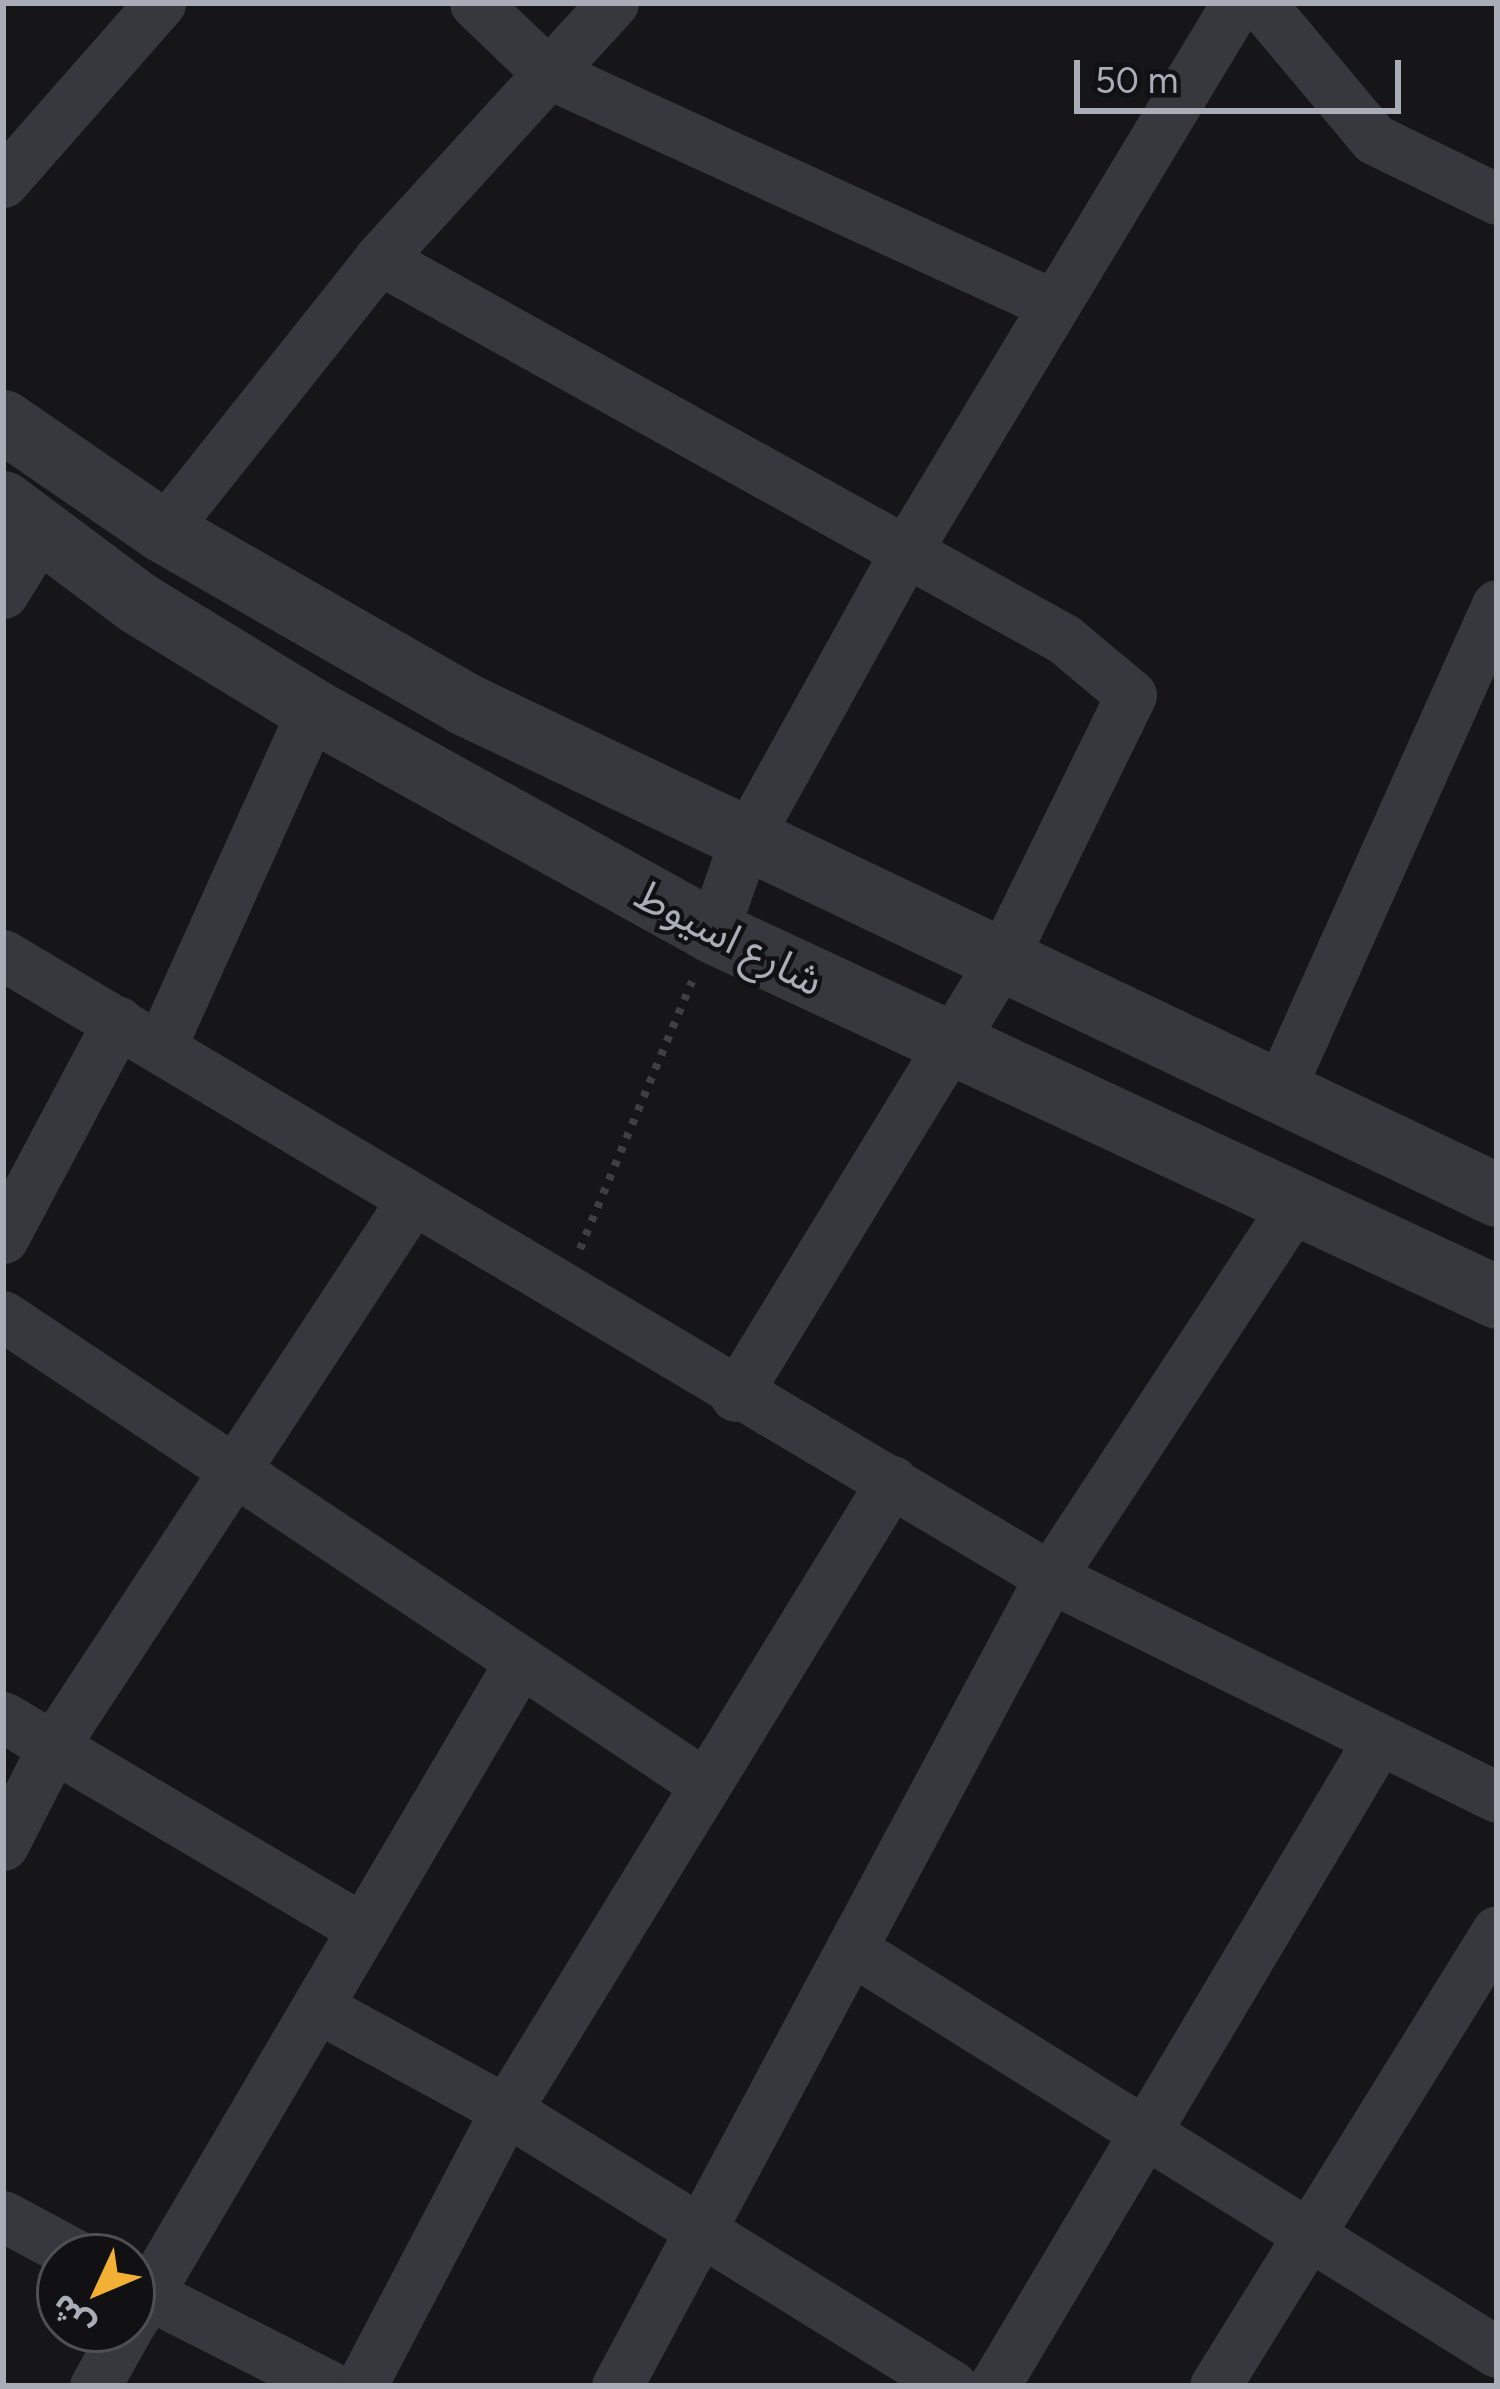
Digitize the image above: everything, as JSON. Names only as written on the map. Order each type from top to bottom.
[{"type":"street","points":[[3,182],[160,3]]},
{"type":"street","points":[[475,3],[548,73],[1050,303]]},
{"type":"street","points":[[163,531],[379,259],[614,3]]},
{"type":"street","points":[[712,932],[742,845],[903,556],[1050,303],[1237,3]]},
{"type":"street","points":[[1260,3],[1374,139],[1492,186]]},
{"type":"street","points":[[379,259],[903,556],[1064,639],[1131,695],[999,964],[735,1396]]},
{"type":"street","points":[[3,421],[163,531],[742,845],[1497,1195]]},
{"type":"street","points":[[3,593],[22,516]]},
{"type":"street","name":"شارع اسيوط","points":[[22,516],[313,710],[712,932],[951,1047],[1298,1199],[1497,1297]]},
{"type":"street","points":[[1277,1094],[1497,605]]},
{"type":"street","points":[[3,1238],[140,1034],[313,710]]},
{"type":"street","points":[[3,955],[140,1034],[560,1295],[892,1481],[1050,1576],[1497,1797]]},
{"type":"street","points":[[616,2386],[698,2224],[1050,1576],[1298,1199]]},
{"type":"street","points":[[3,1845],[54,1744],[410,1203]]},
{"type":"street","points":[[3,1316],[233,1468],[517,1667],[703,1783]]},
{"type":"street","points":[[361,2386],[506,2110],[892,1481]]},
{"type":"street","points":[[156,2272],[517,1667]]},
{"type":"street","points":[[3,1717],[363,1929]]},
{"type":"street","points":[[994,2386],[1149,2136],[1379,1739]]},
{"type":"street","points":[[1215,2386],[1308,2226],[1497,1930]]},
{"type":"street","points":[[851,1948],[1149,2136],[1308,2226],[1497,2352]]},
{"type":"street","points":[[317,2007],[506,2110],[698,2224],[952,2386]]},
{"type":"street","points":[[3,2216],[36,2234]]},
{"type":"street","points":[[156,2316],[329,2386]]},
{"type":"street","points":[[95,2386],[112,2353]]},
{"type":"path","points":[[560,1295],[712,932]]}]
